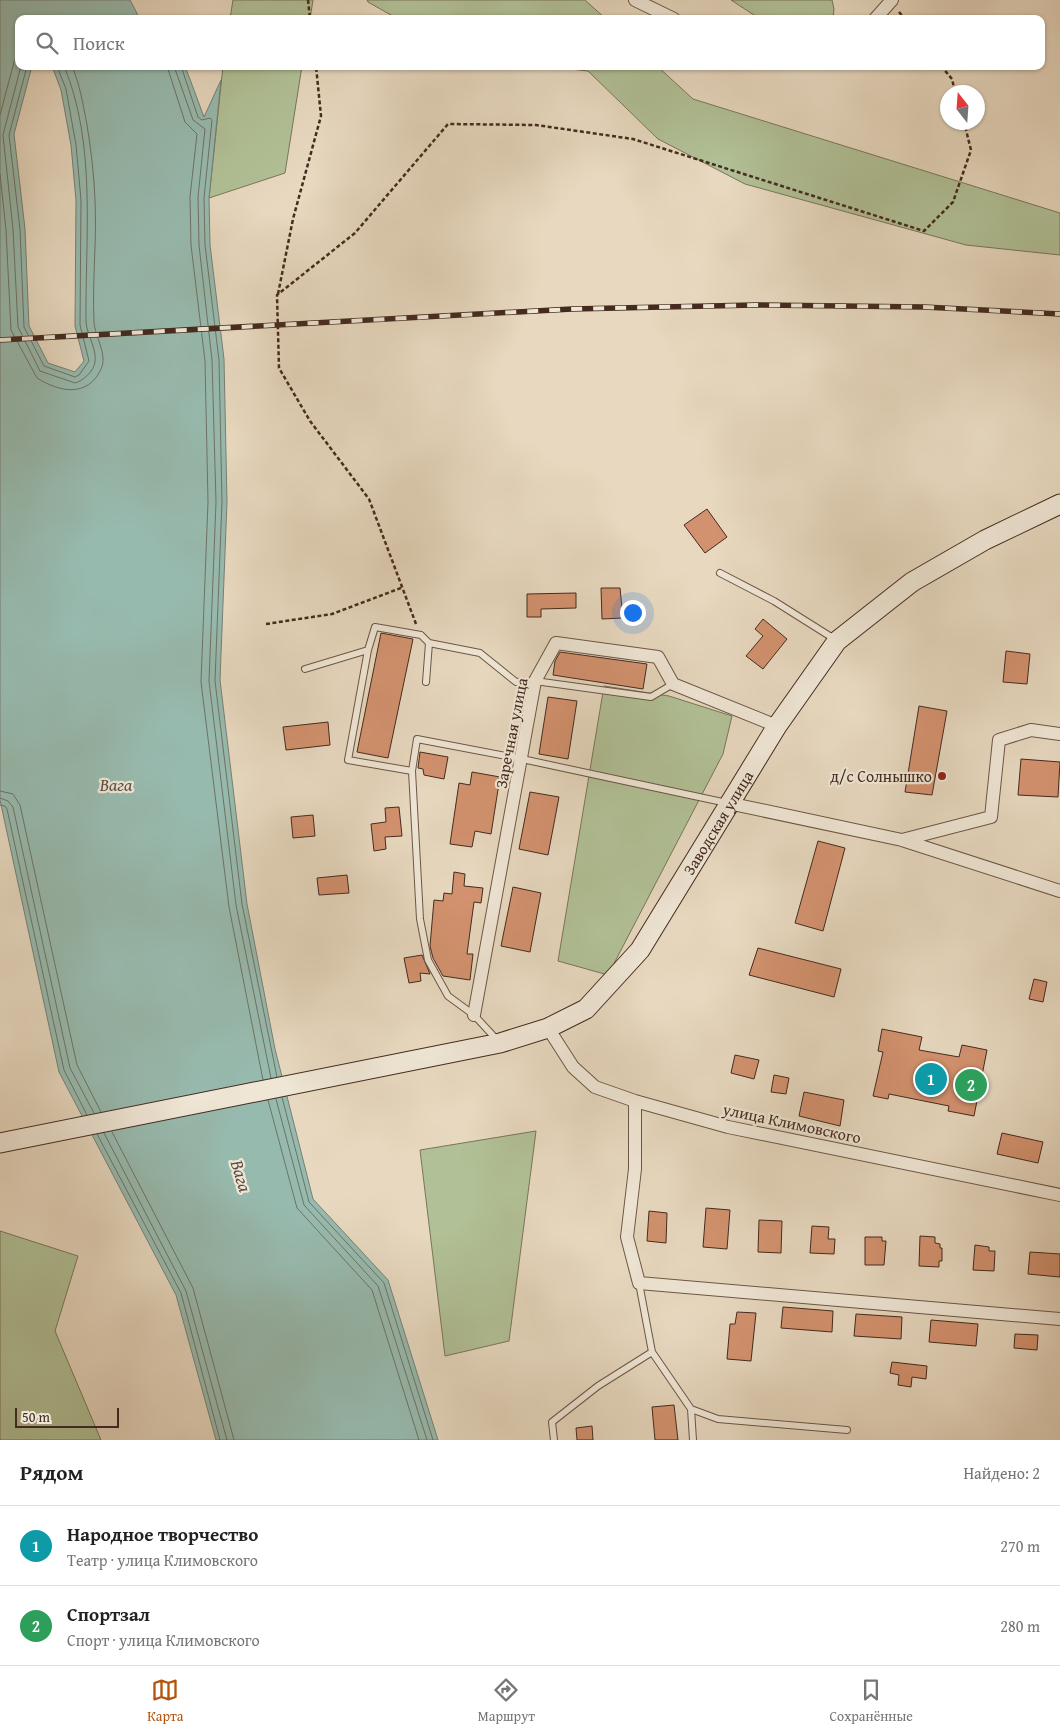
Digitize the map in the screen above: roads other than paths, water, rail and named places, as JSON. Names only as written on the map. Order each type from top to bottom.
[{"type":"main road","name":"Заводская улица","points":[[0,1143],[500,1043],[548,1028],[586,1009],[640,950],[728,803],[777,726],[838,641],[912,582],[985,540],[1060,504]]},
{"type":"street","points":[[635,0],[666,15]]},
{"type":"street","points":[[878,15],[890,0]]},
{"type":"street","name":"Заречная улица","points":[[474,1015],[535,681],[556,643],[658,657],[673,684]]},
{"type":"street","points":[[673,684],[777,726]]},
{"type":"street","points":[[902,840],[991,817],[999,740],[1031,730],[1060,734]]},
{"type":"street","points":[[728,803],[902,840],[1060,891]]},
{"type":"street","name":"улица Климовского","points":[[548,1028],[573,1067],[596,1087],[635,1101],[728,1128],[1060,1196]]},
{"type":"street","points":[[635,1101],[636,1169],[627,1237],[639,1283],[1060,1319]]},
{"type":"lane","points":[[720,573],[774,601],[838,641]]},
{"type":"lane","points":[[412,771],[348,760],[368,650],[375,627],[421,635],[429,643],[480,653],[516,682],[535,681],[651,697],[673,684]]},
{"type":"lane","points":[[426,682],[429,643]]},
{"type":"lane","points":[[306,669],[368,650]]},
{"type":"lane","points":[[500,1043],[474,1015],[448,996],[428,960],[420,918],[412,771],[417,739],[522,759],[728,803]]},
{"type":"lane","points":[[639,1283],[652,1352],[691,1409],[693,1440]]},
{"type":"lane","points":[[554,1440],[552,1422],[598,1386],[652,1352]]},
{"type":"lane","points":[[691,1409],[718,1419],[848,1430]]},
{"type":"water","name":"Вага","points":[[0,0],[130,0],[138,15],[15,15],[15,70],[31,70],[14,134],[25,229],[29,326],[48,363],[75,372],[84,361],[75,326],[76,200],[71,145],[61,90],[54,70],[186,70],[204,117],[221,80],[209,198],[210,245],[224,359],[227,502],[220,680],[247,904],[275,1049],[313,1199],[388,1280],[438,1440],[216,1440],[176,1295],[59,1072],[0,800]]},
{"type":"railway","points":[[0,340],[572,309],[755,305],[924,307],[1060,314]]},
{"type":"place","name":"д/с Солнышко","points":[[942,776]]},
{"type":"place","name":"Народное творчество","points":[[931,1079]]},
{"type":"place","name":"Спортзал","points":[[971,1085]]}]
